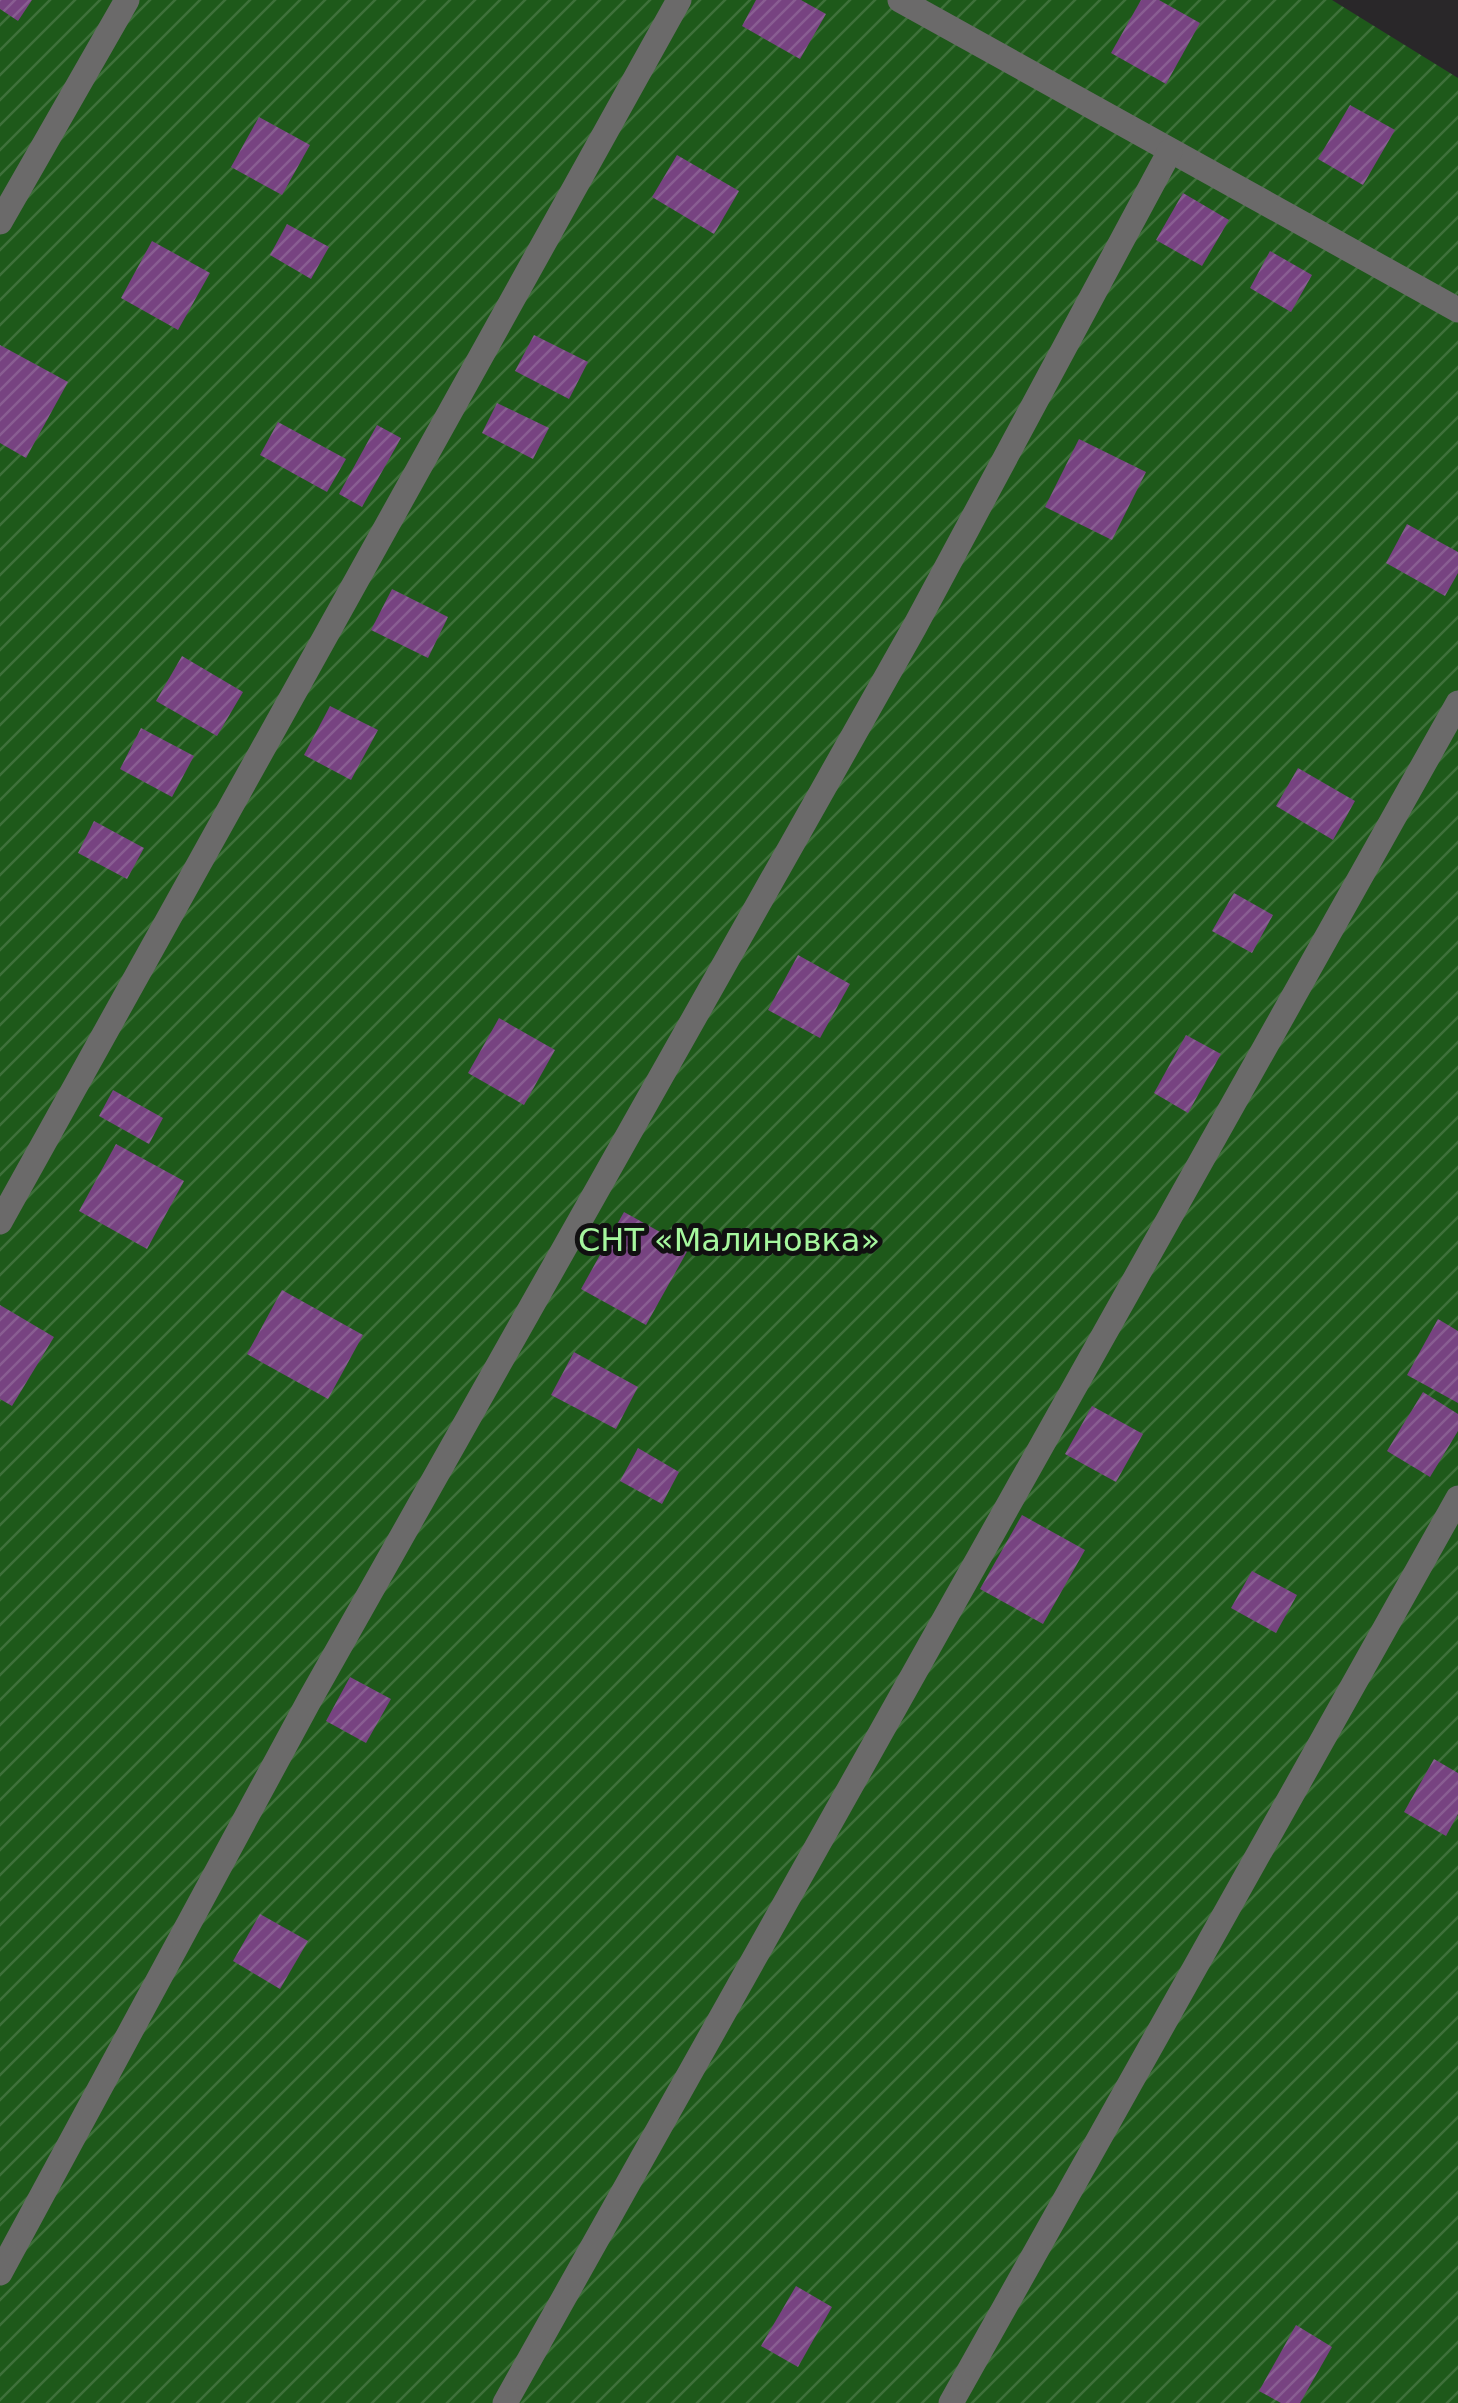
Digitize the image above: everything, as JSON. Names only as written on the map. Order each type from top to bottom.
[{"type":"street","points":[[0,222],[127,0]]},
{"type":"street","points":[[0,1222],[679,0]]},
{"type":"street","points":[[900,0],[1458,310]]},
{"type":"street","points":[[0,2273],[309,1701],[914,628],[1170,152]]},
{"type":"street","points":[[505,2403],[1458,704]]},
{"type":"street","points":[[950,2403],[1458,1498]]},
{"type":"green space","name":"СНТ «Малиновка»","points":[[0,0],[1332,0],[1458,78],[1458,2403],[0,2403]]},
{"type":"building","points":[[0,0],[32,0],[18,21],[0,9]]},
{"type":"building","points":[[756,0],[801,0],[826,14],[800,59],[742,26]]},
{"type":"building","points":[[1141,0],[1159,0],[1200,23],[1166,84],[1111,53]]},
{"type":"building","points":[[1350,105],[1395,130],[1363,185],[1318,159]]},
{"type":"building","points":[[259,117],[310,145],[282,195],[231,167]]},
{"type":"building","points":[[677,155],[739,191],[714,234],[652,197]]},
{"type":"building","points":[[1183,193],[1229,220],[1202,266],[1156,240]]},
{"type":"building","points":[[287,224],[329,247],[311,279],[270,255]]},
{"type":"building","points":[[152,241],[210,273],[178,330],[121,298]]},
{"type":"building","points":[[1270,251],[1312,275],[1291,312],[1250,288]]},
{"type":"building","points":[[534,335],[588,362],[569,399],[515,371]]},
{"type":"building","points":[[0,345],[68,382],[26,458],[0,443]]},
{"type":"building","points":[[497,403],[549,428],[533,459],[482,433]]},
{"type":"building","points":[[278,422],[346,459],[327,492],[260,455]]},
{"type":"building","points":[[377,425],[401,438],[362,507],[339,494]]},
{"type":"building","points":[[1079,439],[1146,472],[1112,540],[1045,507]]},
{"type":"building","points":[[1407,524],[1458,552],[1458,573],[1445,596],[1386,563]]},
{"type":"building","points":[[392,589],[448,617],[428,658],[371,630]]},
{"type":"building","points":[[182,656],[243,692],[217,736],[156,701]]},
{"type":"building","points":[[330,706],[378,730],[351,780],[304,755]]},
{"type":"building","points":[[141,728],[194,756],[172,797],[120,769]]},
{"type":"building","points":[[1298,768],[1355,801],[1333,840],[1276,806]]},
{"type":"building","points":[[94,821],[144,848],[127,879],[78,853]]},
{"type":"building","points":[[1234,893],[1273,915],[1252,953],[1212,931]]},
{"type":"building","points":[[798,955],[850,984],[820,1038],[768,1010]]},
{"type":"building","points":[[499,1018],[555,1050],[524,1105],[468,1073]]},
{"type":"building","points":[[1186,1035],[1221,1054],[1188,1113],[1154,1093]]},
{"type":"building","points":[[113,1090],[163,1118],[149,1144],[99,1116]]},
{"type":"building","points":[[116,1144],[184,1181],[147,1249],[79,1211]]},
{"type":"building","points":[[624,1212],[689,1248],[646,1325],[581,1289]]},
{"type":"building","points":[[282,1290],[363,1335],[328,1399],[247,1354]]},
{"type":"building","points":[[0,1305],[54,1337],[12,1406],[0,1399]]},
{"type":"building","points":[[1438,1319],[1458,1331],[1458,1403],[1407,1375]]},
{"type":"building","points":[[574,1352],[638,1387],[616,1429],[551,1395]]},
{"type":"building","points":[[1423,1392],[1458,1414],[1458,1431],[1430,1477],[1387,1451]]},
{"type":"building","points":[[1092,1406],[1143,1434],[1116,1482],[1065,1454]]},
{"type":"building","points":[[638,1448],[679,1472],[662,1504],[620,1481]]},
{"type":"building","points":[[1022,1515],[1085,1550],[1043,1624],[980,1589]]},
{"type":"building","points":[[1252,1571],[1297,1595],[1276,1633],[1231,1608]]},
{"type":"building","points":[[350,1677],[391,1699],[366,1743],[326,1721]]},
{"type":"building","points":[[1434,1759],[1458,1773],[1458,1814],[1446,1836],[1404,1812]]},
{"type":"building","points":[[260,1914],[308,1941],[280,1989],[233,1961]]},
{"type":"building","points":[[796,2286],[832,2307],[798,2367],[761,2346]]},
{"type":"building","points":[[1296,2325],[1332,2347],[1300,2403],[1281,2403],[1259,2391]]}]
